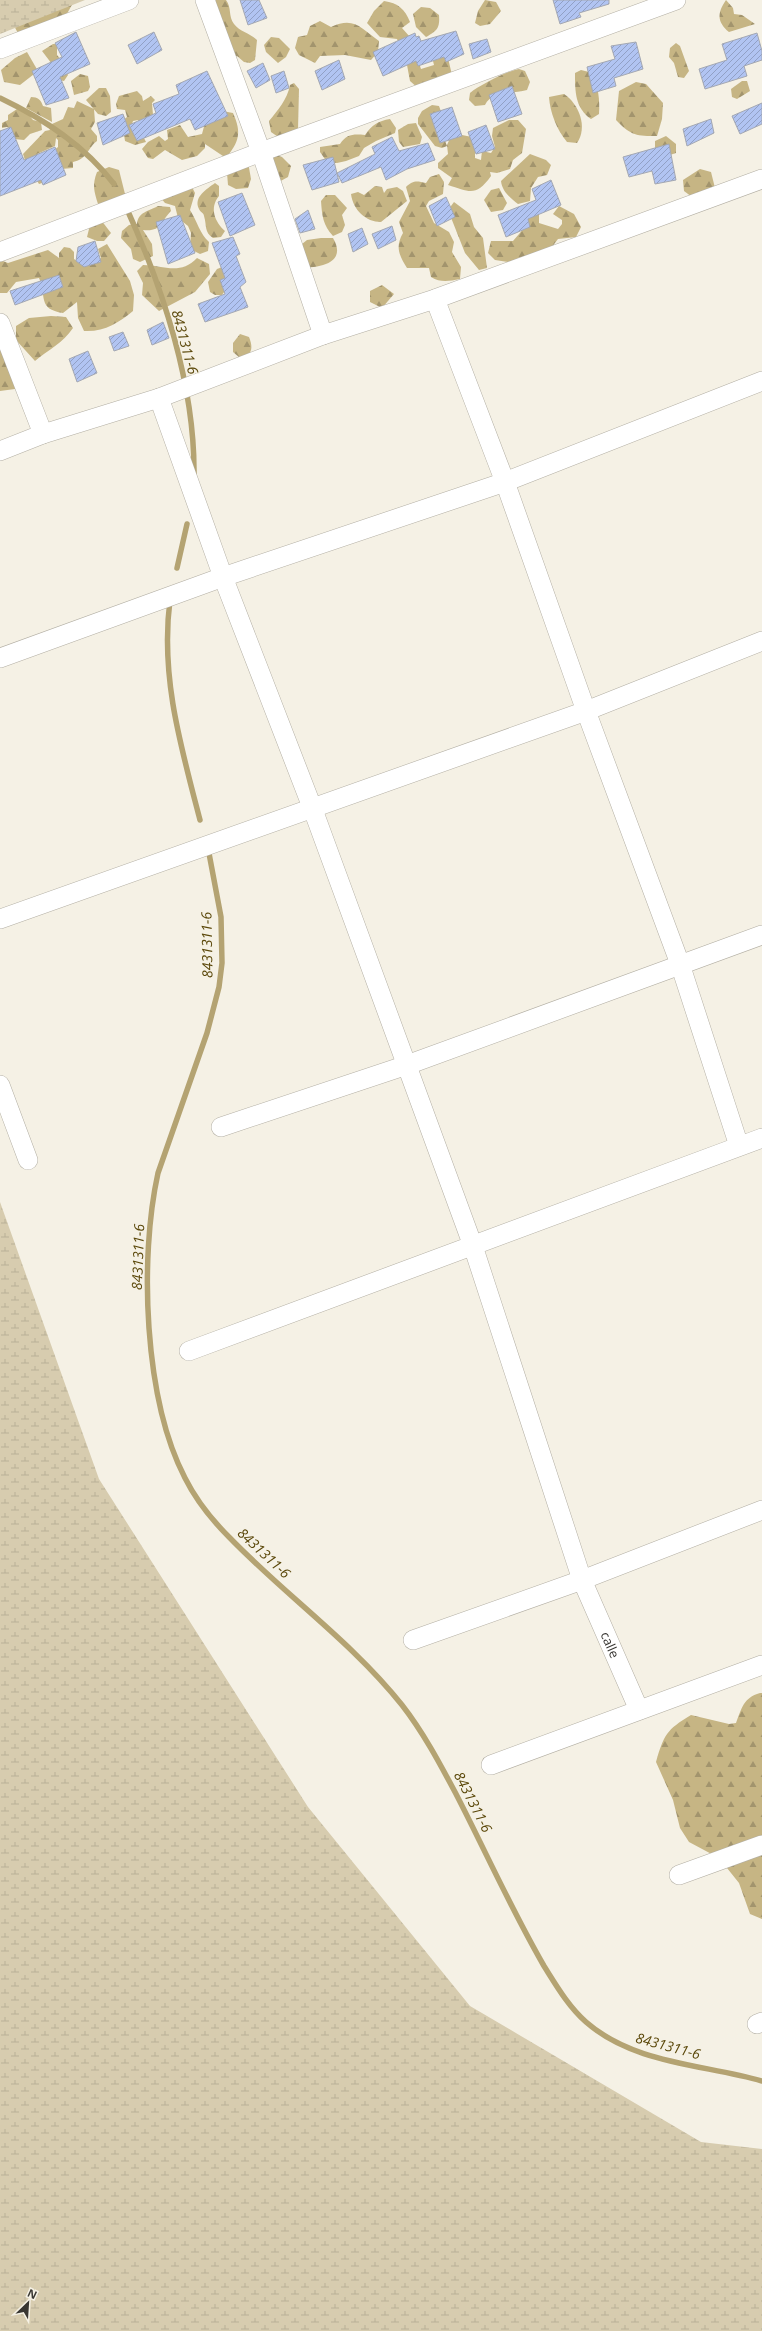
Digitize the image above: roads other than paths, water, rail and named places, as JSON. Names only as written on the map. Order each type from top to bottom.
[{"type":"street","points":[[0,49],[130,0]]},
{"type":"street","points":[[204,0],[261,152],[323,336]]},
{"type":"street","points":[[0,252],[261,152],[676,0]]},
{"type":"street","points":[[0,451],[43,434],[160,398],[323,336],[435,299],[762,179]]},
{"type":"street","points":[[435,299],[505,482],[586,711],[680,964],[739,1146]]},
{"type":"street","points":[[0,323],[43,434]]},
{"type":"street","points":[[0,658],[223,577],[505,482],[762,381]]},
{"type":"street","name":"calle","points":[[160,398],[223,577],[312,807],[473,1246],[582,1580],[639,1710]]},
{"type":"street","points":[[0,919],[586,711],[762,641]]},
{"type":"street","points":[[221,1127],[406,1065],[762,935]]},
{"type":"street","points":[[0,1085],[28,1160]]},
{"type":"street","points":[[189,1351],[762,1138]]},
{"type":"street","points":[[413,1640],[582,1580],[762,1510]]},
{"type":"street","points":[[491,1765],[762,1665]]},
{"type":"street","points":[[679,1875],[762,1845]]},
{"type":"waterway","name":"8431311-6","points":[[0,98],[32,115],[62,134],[90,157],[114,184]]},
{"type":"waterway","name":"8431311-6","points":[[126,207],[140,238],[164,304],[183,372],[193,441],[194,475]]},
{"type":"waterway","name":"8431311-6","points":[[177,568],[187,524]]},
{"type":"waterway","name":"8431311-6","points":[[170,600],[168,628],[170,684],[174,711],[186,766],[200,820]]},
{"type":"waterway","name":"8431311-6","points":[[208,848],[221,917],[222,963],[219,987],[207,1033],[158,1173],[148,1246],[147,1286],[153,1369],[161,1409],[171,1446],[185,1478],[199,1502],[223,1530],[250,1558],[362,1660],[383,1682],[410,1715],[449,1781],[520,1923],[544,1966],[563,1995],[580,2016],[605,2036],[625,2047],[647,2055],[762,2081]]}]
